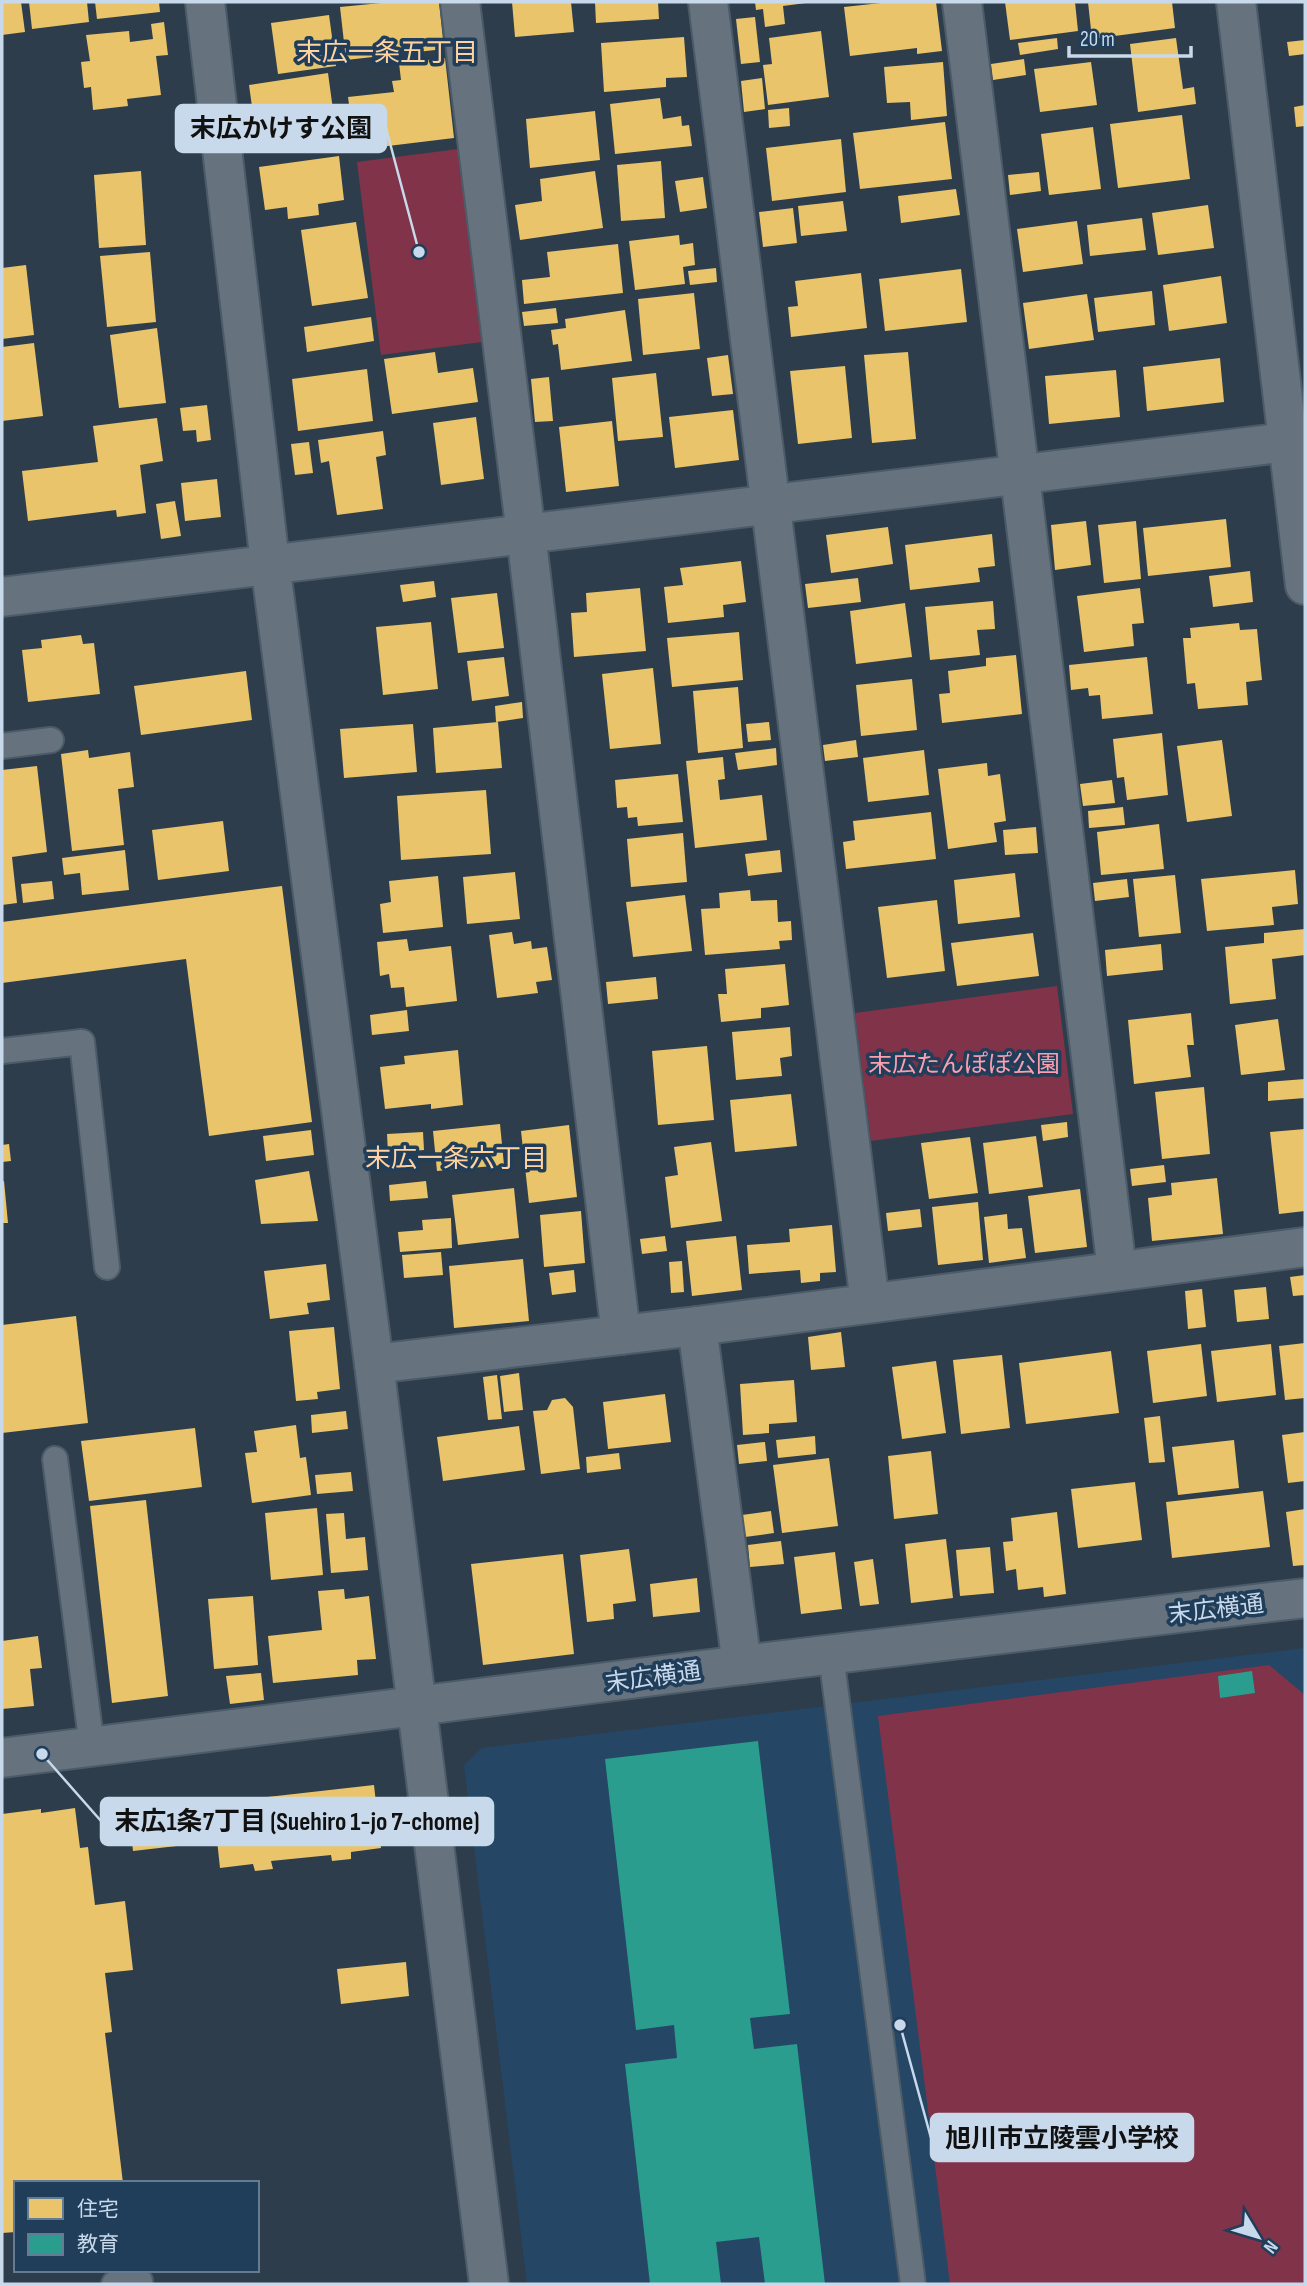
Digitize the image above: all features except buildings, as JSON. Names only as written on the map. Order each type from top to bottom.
[{"type":"street","points":[[205,2],[270,563],[489,2284]]},
{"type":"street","points":[[460,2],[621,1335]]},
{"type":"street","points":[[708,2],[870,1303]]},
{"type":"street","points":[[962,2],[1117,1270]]},
{"type":"street","points":[[1236,2],[1297,441],[1305,585]]},
{"type":"street","points":[[2,597],[1297,441]]},
{"type":"street","points":[[374,1364],[696,1326],[1305,1247]]},
{"type":"street","points":[[696,1326],[741,1665]]},
{"type":"street","name":"末広横通","points":[[2,1759],[741,1665],[1305,1598]]},
{"type":"lane","points":[[2,746],[51,740]]},
{"type":"lane","points":[[2,1051],[82,1042],[107,1267]]},
{"type":"lane","points":[[55,1459],[92,1747]]},
{"type":"lane","points":[[831,1654],[913,2284]]},
{"type":"lane","points":[[114,2284],[140,2281]]},
{"type":"shaded area","points":[[1305,1648],[1305,2284],[527,2284],[464,1765],[482,1748]]},
{"type":"green space","points":[[458,149],[482,342],[381,355],[357,162]]},
{"type":"green space","name":"末広たんぽぽ公園","points":[[1057,986],[1073,1114],[871,1141],[855,1013]]},
{"type":"green space","points":[[1269,1665],[1305,1695],[1305,2284],[950,2284],[878,1716]]},
{"type":"place","name":"末広かけす公園","points":[[419,252]]},
{"type":"place","name":"末広1条7丁目 (Suehiro 1-jo 7-chome)","points":[[42,1754]]},
{"type":"place","name":"旭川市立陵雲小学校","points":[[900,2025]]},
{"type":"district","name":"末広一条五丁目","points":[[387,52]]},
{"type":"district","name":"末広一条六丁目","points":[[456,1158]]}]
